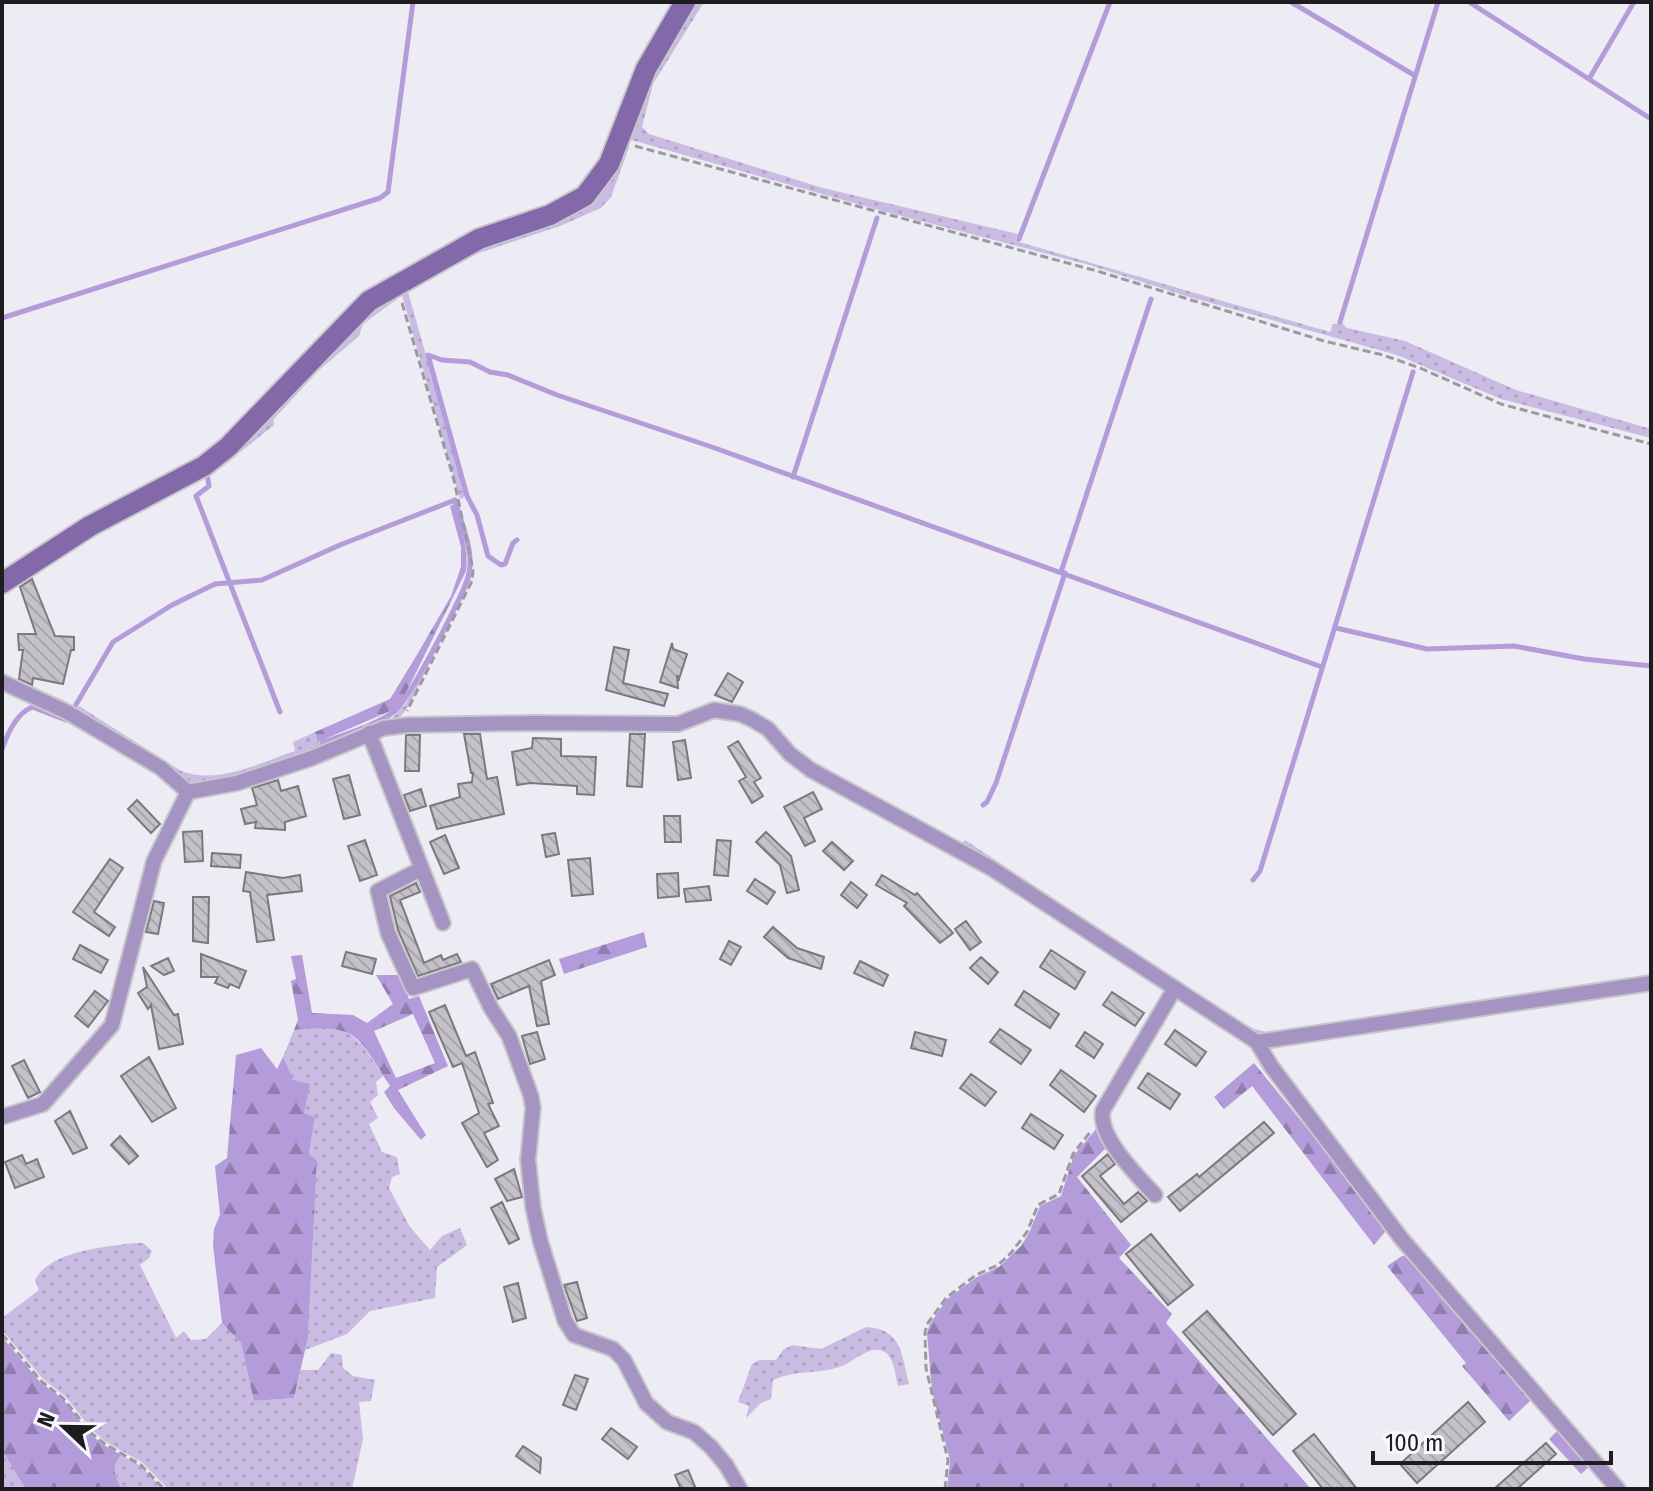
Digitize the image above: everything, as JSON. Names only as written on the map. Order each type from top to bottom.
[{"type":"street","points":[[2,583],[90,526],[204,466],[270,406],[369,301],[479,239],[568,207],[585,196],[598,182],[620,141],[646,69],[685,2]]},
{"type":"street","points":[[2,682],[67,712],[161,768],[188,792]]},
{"type":"street","points":[[188,792],[237,783],[312,758],[369,733],[396,727],[533,723],[678,724],[714,710],[740,714],[768,729],[790,754],[811,770],[991,868],[1257,1042],[1271,1066],[1401,1238],[1618,1489]]},
{"type":"street","points":[[369,733],[443,923]]},
{"type":"street","points":[[2,1117],[43,1104],[112,1025],[154,861],[188,792]]},
{"type":"street","points":[[421,869],[378,891],[388,933],[413,988],[472,969],[509,1036],[531,1096],[533,1108],[528,1160],[533,1207],[565,1321],[574,1335],[613,1349],[624,1360],[646,1403],[667,1422],[694,1432],[711,1447],[740,1489]]},
{"type":"street","points":[[1257,1042],[1651,983]]},
{"type":"street","points":[[1155,1195],[1119,1153],[1101,1118],[1175,988]]},
{"type":"path","points":[[620,141],[1097,271],[1324,341],[1383,355],[1501,404],[1651,444]]},
{"type":"path","points":[[396,284],[454,480],[473,570],[472,581],[447,633],[396,727]]},
{"type":"path","points":[[945,1489],[948,1460],[926,1368],[925,1332],[928,1323],[946,1298],[976,1275],[998,1265],[1019,1244],[1038,1205],[1059,1194],[1073,1154],[1101,1118]]},
{"type":"path","points":[[2,1334],[41,1381],[63,1398],[91,1433],[141,1465],[164,1489]]},
{"type":"shaded area","points":[[689,2],[704,2],[653,84],[642,127],[649,134],[823,188],[1018,234],[1016,239],[1019,242],[1330,332],[1333,324],[1342,323],[1347,328],[1405,341],[1516,390],[1651,429],[1651,438],[1501,399],[1397,355],[1186,296],[1086,264],[879,210],[628,139],[637,105]]},
{"type":"shaded area","points":[[626,146],[629,147],[611,197],[601,208],[560,226],[470,256],[408,292],[464,489],[464,497],[460,499],[400,288],[435,267],[562,216]]},
{"type":"shaded area","points":[[395,291],[397,299],[363,324],[359,336],[318,371],[273,420],[274,425],[208,474],[333,345]]},
{"type":"shaded area","points":[[471,574],[471,581],[408,707],[396,722],[286,764],[193,788],[76,711],[79,706],[181,771],[195,775],[224,774],[295,751],[293,742],[315,732],[321,747],[392,718],[405,705]]},
{"type":"shaded area","points":[[965,840],[1241,1022],[1254,1029],[1279,1035],[1257,1034],[961,845]]},
{"type":"shaded area","points":[[330,1026],[356,1039],[383,1076],[376,1082],[378,1095],[370,1102],[378,1118],[369,1124],[382,1152],[397,1157],[400,1174],[392,1177],[389,1188],[410,1227],[430,1250],[442,1236],[460,1228],[467,1245],[437,1267],[435,1298],[370,1311],[347,1334],[305,1350],[317,1160],[309,1154],[315,1117],[304,1113],[283,1057],[294,1030]]},
{"type":"shaded area","points":[[143,1243],[152,1251],[140,1265],[176,1338],[184,1331],[191,1340],[206,1339],[222,1323],[241,1343],[254,1401],[294,1398],[301,1370],[318,1370],[331,1353],[342,1355],[343,1368],[353,1376],[375,1380],[371,1401],[359,1402],[363,1439],[352,1489],[168,1489],[143,1463],[93,1431],[65,1396],[43,1379],[2,1330],[2,1318],[39,1290],[35,1280],[42,1270],[53,1263],[79,1252]]},
{"type":"shaded area","points":[[866,1327],[887,1332],[893,1338],[901,1353],[909,1384],[898,1386],[890,1357],[883,1351],[873,1350],[833,1369],[791,1374],[773,1380],[771,1399],[761,1403],[746,1418],[749,1406],[738,1402],[752,1364],[759,1360],[776,1360],[783,1350],[792,1345],[821,1349]]},
{"type":"shaded area","points":[[2,1450],[25,1485],[26,1489],[2,1489]]},
{"type":"shaded area","points":[[121,1455],[141,1466],[163,1489],[123,1489],[115,1472]]},
{"type":"green space","points":[[455,504],[465,546],[466,571],[401,703],[395,709],[318,742],[315,732],[390,699],[451,596],[461,567],[461,547],[450,506]]},
{"type":"green space","points":[[644,932],[647,947],[564,974],[559,959]]},
{"type":"green space","points":[[302,955],[312,1013],[353,1015],[367,1023],[393,1004],[376,975],[400,975],[409,999],[419,996],[448,1066],[398,1090],[426,1135],[421,1140],[394,1108],[384,1092],[390,1086],[354,1037],[332,1029],[294,1030],[298,1020],[291,981],[296,979],[291,956]],"holes":[[[413,1014],[435,1063],[396,1078],[374,1031]]]},
{"type":"green space","points":[[261,1048],[277,1069],[283,1057],[293,1080],[310,1084],[304,1113],[315,1117],[309,1154],[317,1160],[308,1337],[294,1398],[254,1401],[241,1343],[222,1323],[213,1245],[214,1229],[220,1215],[215,1166],[227,1158],[236,1055]]},
{"type":"green space","points":[[1254,1063],[1384,1223],[1385,1232],[1374,1245],[1252,1086],[1224,1109],[1214,1097]]},
{"type":"green space","points":[[1097,1128],[1108,1146],[1077,1177],[1131,1245],[1119,1258],[1172,1314],[1166,1323],[1311,1489],[947,1489],[950,1460],[932,1391],[927,1333],[930,1324],[947,1299],[977,1277],[999,1267],[1021,1246],[1040,1206],[1061,1196],[1074,1155]]},
{"type":"green space","points":[[1402,1256],[1410,1256],[1530,1401],[1509,1421],[1462,1366],[1466,1363],[1387,1266]]},
{"type":"green space","points":[[2,1337],[40,1382],[63,1399],[90,1434],[121,1455],[115,1472],[123,1489],[26,1489],[2,1450]]},
{"type":"green space","points":[[1557,1431],[1589,1467],[1581,1474],[1549,1439]]},
{"type":"building","points":[[32,579],[55,636],[74,637],[74,650],[71,650],[63,684],[33,678],[32,685],[19,679],[23,650],[19,650],[18,634],[36,634],[20,587]]},
{"type":"building","points":[[672,643],[673,649],[687,654],[679,679],[677,675],[678,688],[660,682]]},
{"type":"building","points":[[614,647],[629,650],[623,683],[668,694],[664,706],[606,690]]},
{"type":"building","points":[[728,673],[743,682],[732,702],[715,695]]},
{"type":"building","points":[[464,734],[480,734],[487,779],[497,777],[504,814],[437,829],[430,806],[460,797],[458,784],[472,782],[473,773]]},
{"type":"building","points":[[630,734],[645,734],[642,787],[627,786]]},
{"type":"building","points":[[406,735],[420,735],[419,771],[405,771]]},
{"type":"building","points":[[533,738],[561,739],[561,756],[596,757],[594,795],[577,794],[577,786],[517,785],[512,752],[532,748]]},
{"type":"building","points":[[685,740],[691,778],[678,780],[673,742]]},
{"type":"building","points":[[738,741],[761,778],[754,782],[763,796],[752,803],[739,781],[746,777],[728,747]]},
{"type":"building","points":[[349,775],[360,815],[344,819],[333,779]]},
{"type":"building","points":[[278,780],[281,791],[298,786],[306,816],[285,822],[285,830],[255,828],[256,822],[245,824],[241,809],[257,805],[252,788]]},
{"type":"building","points":[[421,789],[426,806],[410,811],[404,795]]},
{"type":"building","points":[[813,792],[822,809],[804,818],[815,841],[805,846],[784,807]]},
{"type":"building","points":[[137,800],[160,824],[151,833],[128,809]]},
{"type":"building","points":[[664,816],[680,816],[681,842],[665,842]]},
{"type":"building","points":[[202,831],[203,861],[185,862],[183,832]]},
{"type":"building","points":[[766,832],[791,856],[799,890],[787,893],[780,865],[756,842]]},
{"type":"building","points":[[555,833],[559,854],[546,857],[542,835]]},
{"type":"building","points":[[445,835],[459,868],[444,874],[430,842]]},
{"type":"building","points":[[365,840],[377,875],[360,881],[348,846]]},
{"type":"building","points":[[717,840],[731,841],[728,876],[714,875]]},
{"type":"building","points":[[832,842],[853,861],[844,870],[823,851]]},
{"type":"building","points":[[212,853],[241,855],[240,868],[211,866]]},
{"type":"building","points":[[590,858],[593,894],[572,896],[568,860]]},
{"type":"building","points":[[110,859],[123,868],[94,912],[115,927],[109,936],[73,912]]},
{"type":"building","points":[[246,872],[283,878],[300,875],[302,891],[267,895],[274,940],[257,942],[250,892],[243,891]]},
{"type":"building","points":[[678,873],[679,896],[658,898],[657,874]]},
{"type":"building","points":[[882,875],[915,895],[917,893],[953,933],[940,943],[904,906],[907,903],[876,885]]},
{"type":"building","points":[[755,879],[775,892],[767,904],[747,891]]},
{"type":"building","points":[[851,882],[867,895],[857,908],[841,895]]},
{"type":"building","points":[[416,883],[420,892],[400,900],[424,963],[441,955],[443,960],[457,954],[461,962],[418,976],[398,930],[390,896]]},
{"type":"building","points":[[709,886],[711,900],[686,902],[684,889]]},
{"type":"building","points":[[193,897],[209,897],[208,943],[193,941]]},
{"type":"building","points":[[154,901],[164,903],[158,934],[146,932]]},
{"type":"building","points":[[966,921],[981,942],[970,950],[955,929]]},
{"type":"building","points":[[773,927],[797,948],[824,957],[821,969],[788,958],[764,937]]},
{"type":"building","points":[[729,941],[741,947],[731,965],[720,959]]},
{"type":"building","points":[[80,945],[108,960],[101,973],[73,959]]},
{"type":"building","points":[[1051,950],[1085,972],[1075,989],[1040,967]]},
{"type":"building","points":[[346,952],[376,959],[372,974],[342,966]]},
{"type":"building","points":[[201,954],[246,971],[239,988],[215,983],[218,977],[201,977]]},
{"type":"building","points":[[981,957],[998,972],[988,984],[970,968]]},
{"type":"building","points":[[168,958],[174,971],[164,975],[151,966]]},
{"type":"building","points":[[549,960],[555,975],[541,981],[549,1024],[537,1026],[529,986],[498,999],[491,984]]},
{"type":"building","points":[[860,961],[888,975],[883,986],[854,973]]},
{"type":"building","points":[[143,967],[174,1015],[178,1014],[183,1044],[159,1049],[151,1005],[148,1009],[138,993],[147,987]]},
{"type":"building","points":[[95,991],[108,1001],[88,1027],[75,1016]]},
{"type":"building","points":[[1024,991],[1059,1014],[1050,1028],[1015,1005]]},
{"type":"building","points":[[1112,992],[1144,1013],[1135,1026],[1103,1005]]},
{"type":"building","points":[[445,1005],[466,1056],[475,1052],[493,1103],[488,1104],[499,1126],[484,1133],[498,1160],[487,1167],[462,1123],[479,1113],[462,1063],[453,1067],[429,1012]]},
{"type":"building","points":[[1000,1029],[1031,1050],[1021,1064],[990,1042]]},
{"type":"building","points":[[1175,1030],[1206,1052],[1196,1066],[1165,1044]]},
{"type":"building","points":[[537,1032],[545,1059],[530,1064],[522,1036]]},
{"type":"building","points":[[915,1032],[946,1040],[942,1056],[911,1048]]},
{"type":"building","points":[[1085,1032],[1103,1044],[1094,1058],[1076,1046]]},
{"type":"building","points":[[149,1057],[176,1108],[152,1122],[121,1076]]},
{"type":"building","points":[[24,1060],[40,1092],[28,1098],[12,1066]]},
{"type":"building","points":[[1061,1070],[1096,1096],[1084,1112],[1050,1085]]},
{"type":"building","points":[[1148,1073],[1180,1094],[1170,1109],[1138,1088]]},
{"type":"building","points":[[971,1074],[996,1092],[985,1106],[960,1088]]},
{"type":"building","points":[[70,1111],[87,1148],[73,1154],[55,1121]]},
{"type":"building","points":[[1031,1114],[1063,1135],[1054,1149],[1022,1128]]},
{"type":"building","points":[[1264,1122],[1274,1133],[1180,1211],[1168,1197],[1197,1174],[1199,1177]]},
{"type":"building","points":[[120,1136],[138,1156],[129,1164],[111,1145]]},
{"type":"building","points":[[1108,1154],[1115,1164],[1100,1176],[1124,1204],[1138,1192],[1147,1201],[1121,1222],[1082,1176]]},
{"type":"building","points":[[22,1155],[26,1164],[37,1159],[44,1177],[15,1188],[5,1162]]},
{"type":"building","points":[[514,1169],[522,1197],[507,1201],[495,1179]]},
{"type":"building","points":[[502,1202],[519,1239],[509,1244],[491,1208]]},
{"type":"building","points":[[1151,1234],[1193,1285],[1168,1305],[1126,1254]]},
{"type":"building","points":[[577,1282],[587,1318],[577,1321],[564,1285]]},
{"type":"building","points":[[518,1283],[526,1318],[513,1322],[504,1287]]},
{"type":"building","points":[[1207,1311],[1296,1414],[1273,1435],[1183,1332]]},
{"type":"building","points":[[575,1375],[588,1379],[576,1410],[563,1405]]},
{"type":"building","points":[[1468,1402],[1485,1422],[1417,1483],[1400,1464]]},
{"type":"building","points":[[611,1428],[637,1447],[628,1459],[602,1439]]},
{"type":"building","points":[[1314,1434],[1357,1489],[1323,1489],[1293,1451]]},
{"type":"building","points":[[1546,1443],[1556,1454],[1517,1489],[1494,1489]]},
{"type":"building","points":[[523,1446],[541,1458],[540,1473],[516,1456]]},
{"type":"building","points":[[688,1470],[696,1489],[681,1489],[675,1475]]},
{"type":"waterway","points":[[2,318],[380,198],[388,192],[413,2]]},
{"type":"waterway","points":[[1019,239],[1110,2]]},
{"type":"waterway","points":[[1291,2],[1414,75]]},
{"type":"waterway","points":[[1340,322],[1438,2]]},
{"type":"waterway","points":[[1469,2],[1651,119]]},
{"type":"waterway","points":[[1589,79],[1634,2]]},
{"type":"waterway","points":[[793,477],[877,218]]},
{"type":"waterway","points":[[1061,572],[1151,299]]},
{"type":"waterway","points":[[428,355],[442,360],[470,362],[490,372],[508,375],[1322,667]]},
{"type":"waterway","points":[[428,355],[467,496],[477,515],[488,556],[501,565],[505,564],[517,540]]},
{"type":"waterway","points":[[1253,880],[1260,871],[1413,372]]},
{"type":"waterway","points":[[207,475],[209,486],[196,496],[280,712]]},
{"type":"waterway","points":[[74,708],[113,642],[172,605],[215,584],[262,580],[340,545],[455,500],[468,546],[469,573],[424,667],[396,710],[371,724],[322,743]]},
{"type":"waterway","points":[[983,805],[996,783],[1065,573]]},
{"type":"waterway","points":[[1336,628],[1427,649],[1514,646],[1584,659],[1651,666]]},
{"type":"waterway","points":[[2,749],[17,719],[32,707],[66,720],[67,717]]}]
